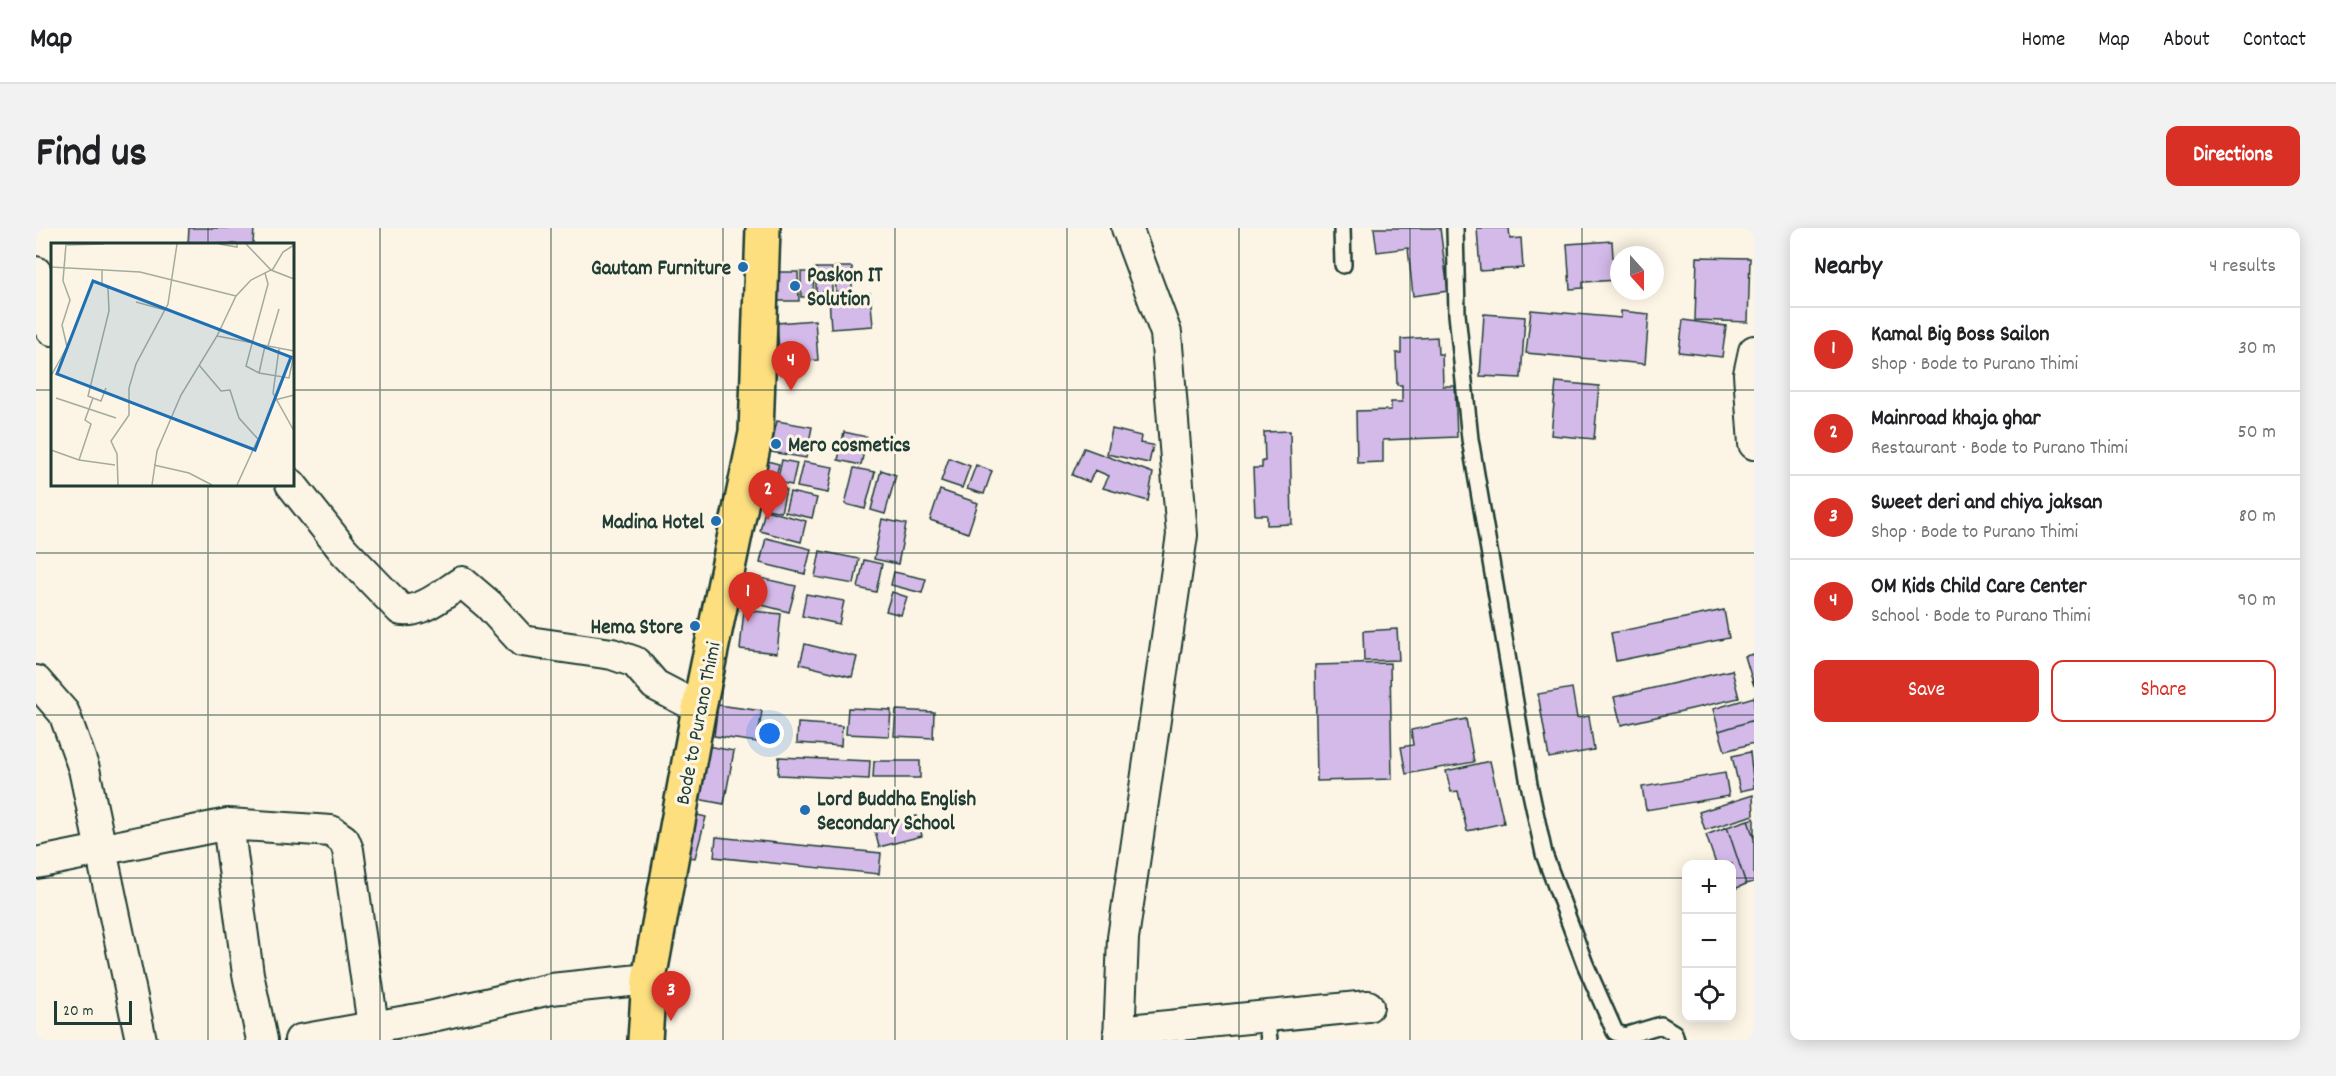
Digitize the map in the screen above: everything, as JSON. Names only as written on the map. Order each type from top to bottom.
[{"type":"main road","name":"Bode to Purano Thimi","points":[[645,1040],[649,979],[699,708],[756,433],[763,228]]},
{"type":"street","points":[[1128,228],[1166,333],[1182,535],[1123,938],[1119,1035],[1267,1028],[1368,1006]]},
{"type":"street","points":[[36,272],[45,322],[51,329]]},
{"type":"street","points":[[1754,351],[1749,374],[1754,444]]},
{"type":"street","points":[[293,486],[344,551],[401,610],[410,611],[421,608],[462,582],[489,605],[522,641],[620,656],[635,662],[655,685],[699,708]]},
{"type":"street","points":[[36,681],[64,713],[84,769],[141,1040]]},
{"type":"street","points":[[228,824],[248,974],[262,1040]]},
{"type":"street","points":[[36,862],[100,852],[228,824],[331,831],[344,840],[356,900],[374,1034]]},
{"type":"street","points":[[300,1040],[374,1034],[551,989],[649,979]]},
{"type":"lane","points":[[1342,228],[1343,265]]},
{"type":"lane","points":[[1455,228],[1457,314],[1470,439],[1529,784],[1544,854],[1585,964],[1615,1032],[1624,1036],[1661,1025],[1674,1034],[1676,1040]]},
{"type":"building","points":[[189,228],[254,228],[253,243],[188,243]]},
{"type":"building","points":[[1374,228],[1440,228],[1448,291],[1413,296],[1408,248],[1377,252]]},
{"type":"building","points":[[1477,228],[1509,228],[1510,239],[1521,238],[1523,268],[1480,271]]},
{"type":"building","points":[[1612,241],[1610,280],[1583,282],[1583,288],[1570,289],[1567,244]]},
{"type":"building","points":[[1697,257],[1750,258],[1748,322],[1695,320]]},
{"type":"building","points":[[835,267],[852,267],[852,291],[836,292]]},
{"type":"building","points":[[816,268],[832,268],[832,292],[816,292]]},
{"type":"building","points":[[777,272],[798,272],[799,301],[778,301]]},
{"type":"building","points":[[801,272],[814,272],[813,297],[801,297]]},
{"type":"building","points":[[870,293],[873,326],[831,329],[829,297]]},
{"type":"building","points":[[1531,310],[1621,318],[1621,311],[1649,314],[1645,364],[1526,353]]},
{"type":"building","points":[[1484,314],[1525,317],[1521,378],[1480,376]]},
{"type":"building","points":[[815,320],[818,360],[780,363],[777,323]]},
{"type":"building","points":[[1683,320],[1726,326],[1722,357],[1679,352]]},
{"type":"building","points":[[1437,337],[1438,354],[1442,354],[1443,386],[1455,386],[1457,437],[1383,440],[1383,462],[1357,463],[1356,411],[1391,410],[1391,402],[1402,402],[1402,385],[1397,385],[1396,353],[1401,353],[1401,339]]},
{"type":"building","points":[[1556,382],[1599,386],[1594,439],[1551,435]]},
{"type":"building","points":[[777,421],[812,427],[806,458],[770,452]]},
{"type":"building","points":[[1112,429],[1141,436],[1140,443],[1153,445],[1149,463],[1107,454]]},
{"type":"building","points":[[1290,431],[1292,524],[1267,525],[1267,515],[1255,515],[1253,468],[1262,468],[1262,461],[1265,461],[1264,432]]},
{"type":"building","points":[[844,432],[867,437],[861,465],[838,460]]},
{"type":"building","points":[[1084,448],[1153,473],[1148,501],[1103,488],[1109,476],[1095,470],[1089,482],[1072,475]]},
{"type":"building","points":[[949,458],[970,466],[962,488],[941,481]]},
{"type":"building","points":[[782,460],[797,463],[792,485],[777,482]]},
{"type":"building","points":[[767,461],[779,464],[774,484],[762,481]]},
{"type":"building","points":[[803,462],[833,467],[828,493],[797,487]]},
{"type":"building","points":[[976,465],[992,471],[984,494],[967,489]]},
{"type":"building","points":[[854,468],[875,472],[865,509],[845,504]]},
{"type":"building","points":[[881,470],[896,475],[885,514],[871,510]]},
{"type":"building","points":[[768,486],[786,489],[781,512],[763,508]]},
{"type":"building","points":[[940,490],[978,503],[968,533],[930,520]]},
{"type":"building","points":[[790,492],[817,498],[812,518],[785,512]]},
{"type":"building","points":[[765,510],[806,521],[801,542],[760,531]]},
{"type":"building","points":[[882,519],[906,524],[898,564],[874,559]]},
{"type":"building","points":[[766,538],[811,549],[805,574],[760,563]]},
{"type":"building","points":[[820,551],[859,559],[854,584],[815,577]]},
{"type":"building","points":[[864,560],[882,564],[876,592],[858,588]]},
{"type":"building","points":[[894,572],[926,579],[922,593],[891,585]]},
{"type":"building","points":[[752,576],[796,586],[789,612],[746,601]]},
{"type":"building","points":[[892,592],[907,597],[901,615],[886,611]]},
{"type":"building","points":[[806,594],[844,601],[839,624],[802,616]]},
{"type":"building","points":[[744,610],[781,614],[777,653],[740,649]]},
{"type":"building","points":[[1724,610],[1729,638],[1616,661],[1611,633]]},
{"type":"building","points":[[1397,629],[1399,660],[1364,661],[1363,631]]},
{"type":"building","points":[[805,644],[857,657],[852,677],[800,664]]},
{"type":"building","points":[[1754,654],[1754,686],[1745,656]]},
{"type":"building","points":[[1390,663],[1392,779],[1317,781],[1315,665]]},
{"type":"building","points":[[1732,670],[1739,698],[1621,725],[1614,697]]},
{"type":"building","points":[[1572,688],[1577,718],[1589,716],[1594,750],[1549,758],[1538,694]]},
{"type":"building","points":[[1754,697],[1754,720],[1719,731],[1713,709]]},
{"type":"building","points":[[718,705],[762,711],[757,742],[714,736]]},
{"type":"building","points":[[848,708],[891,710],[889,736],[846,734]]},
{"type":"building","points":[[896,710],[934,712],[933,738],[894,736]]},
{"type":"building","points":[[1466,719],[1474,762],[1406,774],[1401,747],[1413,745],[1411,730]]},
{"type":"building","points":[[1754,720],[1754,743],[1725,751],[1719,731]]},
{"type":"building","points":[[798,723],[842,726],[841,746],[797,743]]},
{"type":"building","points":[[702,745],[734,751],[724,804],[692,798]]},
{"type":"building","points":[[1750,752],[1754,788],[1740,791],[1732,756]]},
{"type":"building","points":[[779,757],[870,761],[869,779],[778,775]]},
{"type":"building","points":[[874,761],[920,761],[920,778],[873,778]]},
{"type":"building","points":[[1490,761],[1504,823],[1467,831],[1458,791],[1451,792],[1446,771]]},
{"type":"building","points":[[1725,773],[1729,796],[1646,810],[1642,787]]},
{"type":"building","points":[[1753,795],[1754,815],[1705,830],[1699,812]]},
{"type":"building","points":[[689,813],[706,817],[695,858],[678,855]]},
{"type":"building","points":[[917,816],[922,836],[879,847],[874,827]]},
{"type":"building","points":[[1754,818],[1754,839],[1748,820]]},
{"type":"building","points":[[1748,820],[1754,839],[1754,882],[1746,884],[1727,827]]},
{"type":"building","points":[[1727,827],[1746,884],[1736,888],[1736,860],[1715,860],[1706,835]]},
{"type":"building","points":[[716,837],[881,853],[879,874],[714,857]]},
{"type":"place","name":"Gautam Furniture","points":[[743,267]]},
{"type":"place","name":"Paskon IT Solution","points":[[795,286]]},
{"type":"place","name":"OM Kids Child Care Center","points":[[791,391]]},
{"type":"place","name":"Mero cosmetics","points":[[776,444]]},
{"type":"place","name":"Mainroad khaja ghar","points":[[768,520]]},
{"type":"place","name":"Madina Hotel","points":[[716,521]]},
{"type":"place","name":"Kamal Big Boss Sailon","points":[[748,622]]},
{"type":"place","name":"Hema Store","points":[[695,626]]},
{"type":"place","name":"Lord Buddha English Secondary School","points":[[805,810]]},
{"type":"place","name":"Sweet deri and chiya jaksan","points":[[671,1021]]}]
